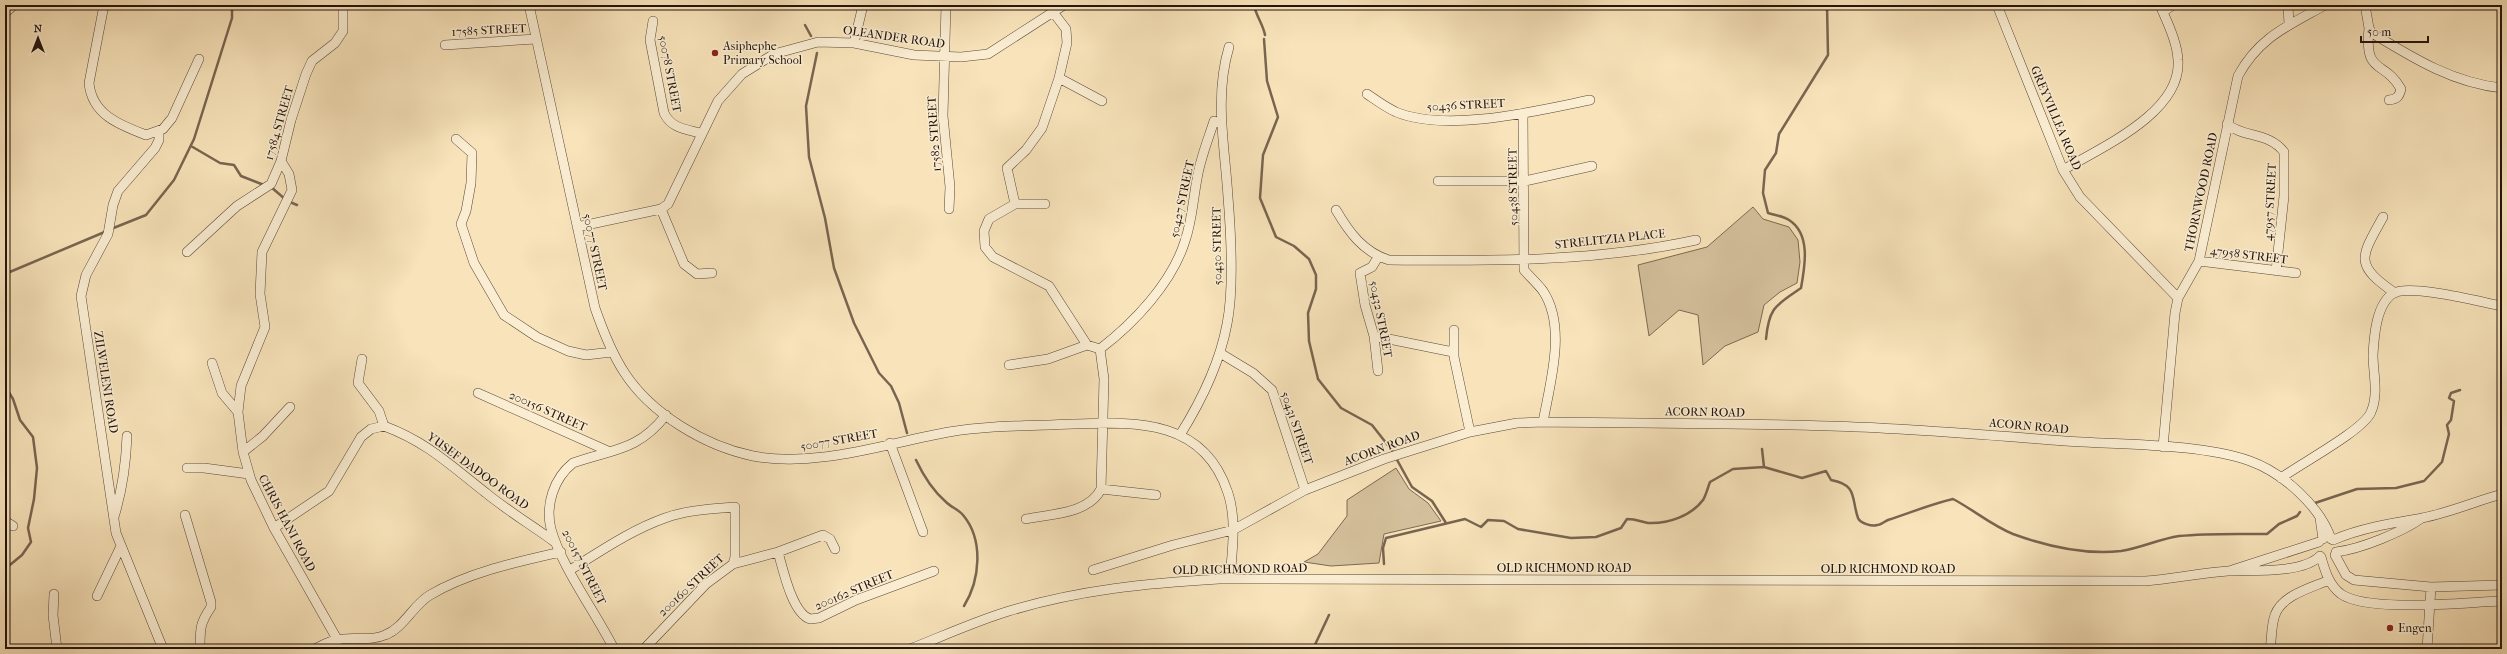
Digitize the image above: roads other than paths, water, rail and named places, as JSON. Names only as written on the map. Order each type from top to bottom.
[{"type":"street","points":[[5,13],[14,5]]},
{"type":"street","points":[[104,5],[90,83],[93,99],[105,116],[121,126],[146,135],[159,132],[172,118],[199,59]]},
{"type":"street","name":"17584 STREET","points":[[186,252],[237,206],[271,184],[281,161],[291,120],[306,74],[312,61],[335,43],[343,31],[343,5]]},
{"type":"street","name":"50077 STREET","points":[[529,5],[535,39],[595,308],[612,352],[638,390],[666,416],[698,436],[722,447],[768,458],[807,459],[890,443],[992,427],[1104,423],[1156,426],[1180,436],[1198,446],[1214,463],[1228,493],[1233,530],[1230,580]]},
{"type":"street","points":[[854,43],[863,5]]},
{"type":"street","name":"17582 STREET","points":[[946,5],[943,57],[943,126],[950,187],[949,209]]},
{"type":"street","name":"OLEANDER ROAD","points":[[661,209],[668,204],[675,193],[700,133],[718,101],[732,83],[742,74],[774,54],[818,42],[854,43],[896,52],[943,57],[988,54],[1064,5]]},
{"type":"street","name":"GREYVILLEA ROAD","points":[[1998,5],[2063,170],[2080,197],[2178,298]]},
{"type":"street","points":[[2063,170],[2137,125],[2159,109],[2166,101],[2176,80],[2178,60],[2176,48],[2161,8],[2173,5]]},
{"type":"street","points":[[2288,5],[2289,25]]},
{"type":"street","name":"THORNWOOD ROAD","points":[[2163,447],[2174,313],[2178,298],[2199,261],[2238,76],[2245,62],[2260,44],[2324,5]]},
{"type":"street","points":[[2365,5],[2369,28],[2367,46],[2371,61],[2397,83],[2401,90],[2400,95],[2395,99],[2389,100]]},
{"type":"street","points":[[1015,204],[1007,168],[1026,150],[1042,128],[1059,78],[1067,43],[1066,29],[1053,12]]},
{"type":"street","name":"50078 STREET","points":[[653,21],[650,40],[664,113],[667,120],[674,126],[700,133]]},
{"type":"street","points":[[2369,28],[2372,33],[2453,77],[2484,86],[2502,88]]},
{"type":"street","name":"17585 STREET","points":[[445,45],[535,39]]},
{"type":"street","name":"50430 STREET","points":[[1180,436],[1220,352],[1227,324],[1230,276],[1228,197],[1217,122],[1229,47]]},
{"type":"street","points":[[1059,78],[1102,101]]},
{"type":"street","name":"50436 STREET","points":[[1367,94],[1396,112],[1422,119],[1465,119],[1523,113],[1590,100]]},
{"type":"street","name":"50438 STREET","points":[[1523,113],[1526,260]]},
{"type":"street","name":"50427 STREET","points":[[1100,349],[1121,333],[1155,296],[1179,257],[1191,223],[1197,178],[1217,122]]},
{"type":"street","name":"47957 STREET","points":[[2227,124],[2234,129],[2271,139],[2284,152],[2284,196],[2276,271]]},
{"type":"street","name":"ZILWELENI ROAD","points":[[159,132],[159,140],[155,148],[118,192],[110,216],[108,234],[86,275],[81,306],[98,406],[114,518],[121,546],[163,649]]},
{"type":"street","points":[[456,139],[472,153],[473,165],[466,211],[461,224],[474,263],[504,315],[528,333],[568,351],[586,355],[612,352]]},
{"type":"street","name":"CHRIS HANI ROAD","points":[[281,161],[289,174],[292,190],[262,252],[260,294],[265,327],[241,386],[238,412],[243,452],[249,474],[274,528],[337,639]]},
{"type":"street","points":[[1438,181],[1525,181],[1592,166]]},
{"type":"street","points":[[1045,204],[1015,204],[989,219],[986,224],[983,238],[987,253],[1048,286],[1087,345]]},
{"type":"street","points":[[577,227],[661,209],[684,264],[697,274],[712,273]]},
{"type":"street","points":[[1336,210],[1351,235],[1378,257]]},
{"type":"street","points":[[2383,217],[2367,247],[2364,262],[2369,272],[2395,293]]},
{"type":"street","name":"STRELITZIA PLACE","points":[[1378,257],[1389,260],[1526,260],[1648,250],[1696,240]]},
{"type":"street","name":"50432 STREET","points":[[1378,257],[1372,266],[1360,273],[1365,305],[1374,336],[1378,371]]},
{"type":"street","points":[[1526,260],[1524,270],[1543,292],[1554,326],[1555,344],[1543,422]]},
{"type":"street","name":"47958 STREET","points":[[2199,261],[2296,273]]},
{"type":"street","points":[[2281,478],[2350,433],[2371,413],[2375,389],[2375,337],[2386,300],[2395,293],[2409,290],[2502,306]]},
{"type":"street","points":[[1454,330],[1453,352],[1470,432]]},
{"type":"street","points":[[1374,336],[1453,352]]},
{"type":"street","points":[[1008,364],[1048,359],[1087,345],[1100,349],[1104,379],[1101,489],[1096,498],[1087,504],[1068,511],[1026,519]]},
{"type":"street","name":"50431 STREET","points":[[1220,352],[1253,373],[1272,390],[1305,490]]},
{"type":"street","points":[[274,528],[329,491],[361,437],[371,429],[384,426],[379,411],[358,383],[362,359]]},
{"type":"street","points":[[212,363],[222,393],[238,412]]},
{"type":"street","name":"200156 STREET","points":[[478,393],[608,451]]},
{"type":"street","points":[[243,452],[263,436],[290,407]]},
{"type":"street","name":"200157 STREET","points":[[614,649],[556,543],[550,517],[552,495],[556,482],[564,470],[573,463],[640,441],[653,432],[666,416]]},
{"type":"street","name":"ACORN ROAD","points":[[1093,570],[1173,545],[1233,530],[1305,490],[1384,458],[1470,432],[1517,423],[1543,422],[1836,426],[1946,431],[2163,447],[2230,455],[2252,462],[2281,478],[2320,518],[2327,540]]},
{"type":"street","name":"YUSEF DADOO ROAD","points":[[384,426],[407,435],[430,448],[454,466],[486,494],[556,543]]},
{"type":"street","points":[[114,518],[120,498],[126,454],[126,436]]},
{"type":"street","points":[[890,443],[923,532]]},
{"type":"street","points":[[186,468],[204,468],[249,474]]},
{"type":"street","points":[[1101,489],[1156,494]]},
{"type":"street","name":"OLD RICHMOND ROAD","points":[[2228,571],[2327,540],[2392,522],[2423,518],[2502,494]]},
{"type":"street","name":"200160 STREET","points":[[570,570],[620,540],[666,518],[703,510],[735,507],[735,557],[733,564],[706,584],[644,649]]},
{"type":"street","points":[[185,515],[211,602],[211,607],[205,614],[202,623],[200,649]]},
{"type":"street","name":"OLD RICHMOND ROAD","points":[[910,649],[1009,611],[1050,600],[1123,586],[1230,580],[2145,581],[2228,571],[2251,572],[2286,568],[2312,561],[2321,556],[2326,558],[2336,553],[2351,549],[2411,526],[2423,518]]},
{"type":"street","points":[[5,521],[13,526]]},
{"type":"street","points":[[733,564],[778,552],[823,535],[828,536],[835,549]]},
{"type":"street","points":[[2502,585],[2431,587],[2354,580],[2346,575],[2336,553],[2337,546],[2327,540],[2317,549],[2321,556],[2329,580],[2340,593],[2351,600],[2430,604],[2502,601]]},
{"type":"street","points":[[97,596],[121,546]]},
{"type":"street","points":[[314,649],[337,639],[359,640],[384,636],[399,626],[419,602],[432,594],[487,571],[560,552]]},
{"type":"street","name":"200162 STREET","points":[[778,552],[791,595],[802,615],[810,619],[819,618],[856,600],[934,571]]},
{"type":"street","points":[[2270,649],[2274,616],[2278,607],[2290,597],[2329,580]]},
{"type":"street","points":[[2427,649],[2431,587]]},
{"type":"street","points":[[54,594],[53,615],[58,649]]},
{"type":"waterway","points":[[111,229],[146,215],[174,180],[194,139],[232,18],[232,5]]},
{"type":"waterway","points":[[1254,5],[1265,35]]},
{"type":"waterway","points":[[1766,339],[1767,328],[1772,313],[1780,303],[1801,288],[1805,251],[1801,233],[1796,226],[1787,219],[1768,213],[1763,193],[1765,170],[1776,153],[1779,134],[1828,55],[1827,5]]},
{"type":"waterway","points":[[805,25],[811,36]]},
{"type":"waterway","points":[[1264,39],[1267,81],[1278,117],[1263,155],[1260,198],[1276,237],[1294,246],[1309,259],[1316,275],[1316,289],[1308,313],[1309,341],[1318,379],[1341,408],[1372,425],[1394,453]]},
{"type":"waterway","points":[[817,53],[806,106],[809,157],[825,218],[834,268],[854,323],[879,373],[891,386],[899,403],[907,433]]},
{"type":"waterway","points":[[191,146],[220,163],[234,165],[241,176],[264,185]]},
{"type":"waterway","points":[[271,187],[285,199]]},
{"type":"waterway","points":[[290,202],[297,205]]},
{"type":"waterway","points":[[5,274],[107,231]]},
{"type":"waterway","points":[[5,386],[13,399],[20,420],[33,437],[37,468],[34,499],[28,528],[31,542],[22,555],[5,569]]},
{"type":"waterway","points":[[2312,504],[2357,489],[2396,488],[2424,481],[2442,462],[2449,434],[2447,425],[2451,420],[2454,401],[2449,398],[2451,393],[2460,390]]},
{"type":"waterway","points":[[1762,449],[1764,467]]},
{"type":"waterway","points":[[1396,458],[1412,487],[1432,501],[1446,523]]},
{"type":"waterway","points":[[916,460],[932,488],[948,504],[963,515],[970,525],[974,536],[977,548],[976,572],[974,584],[964,606]]},
{"type":"waterway","points":[[1384,564],[1383,548],[1386,538],[1465,519],[1481,527],[1488,520],[1504,521],[1518,529],[1571,538],[1596,537],[1621,528],[1627,519],[1634,519],[1648,523],[1671,520],[1686,515],[1698,506],[1703,500],[1710,482],[1733,469],[1764,467],[1802,478],[1826,471],[1831,480],[1840,482],[1850,489],[1859,520],[1869,525],[1878,525],[1888,520],[1953,499],[2013,534],[2052,546],[2080,551],[2121,551],[2179,536],[2212,534],[2267,534],[2279,524],[2297,516],[2300,512]]},
{"type":"waterway","points":[[1313,649],[1329,615]]},
{"type":"place","name":"Asiphephe Primary School","points":[[715,53]]},
{"type":"place","name":"Engen","points":[[2390,628]]}]
